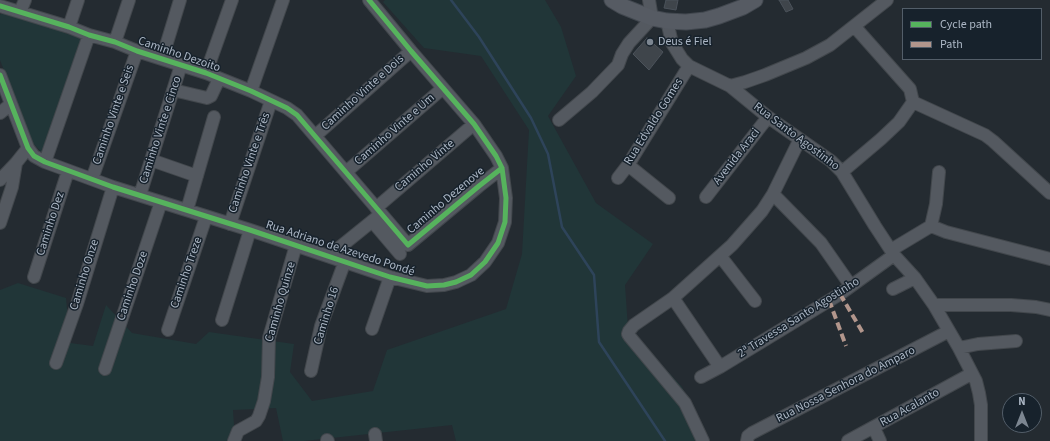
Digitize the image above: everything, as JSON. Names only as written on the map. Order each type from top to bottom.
[{"type":"main road","points":[[612,0],[622,6],[652,18],[686,22],[705,20],[743,7],[755,0]]},
{"type":"street","points":[[20,12],[24,0]]},
{"type":"street","points":[[69,27],[78,0]]},
{"type":"street","points":[[115,42],[129,0]]},
{"type":"street","points":[[162,58],[180,0]]},
{"type":"street","points":[[206,73],[232,0]]},
{"type":"street","points":[[251,92],[283,0]]},
{"type":"street","name":"Rua Adriano de Azevedo Pondé","points":[[28,148],[34,156],[68,171],[390,277],[427,286],[444,285],[456,282],[471,275],[485,262],[498,243],[505,222],[506,188],[502,168],[496,156],[474,124],[369,0]]},
{"type":"street","points":[[559,120],[575,107],[618,65],[622,54],[629,43],[652,18],[649,0]]},
{"type":"street","points":[[730,86],[765,75],[806,58],[830,45],[887,0]]},
{"type":"street","name":"Caminho Dezoito","points":[[2,9],[20,12],[69,27],[89,35],[115,42],[137,51],[206,73],[271,101],[297,115],[346,172],[376,214],[404,242]]},
{"type":"street","points":[[668,21],[672,43],[689,66]]},
{"type":"street","points":[[842,172],[899,122],[913,102],[910,89],[854,26]]},
{"type":"street","points":[[45,162],[89,35]]},
{"type":"street","name":"Caminho Vinte e Seis","points":[[92,179],[137,51]]},
{"type":"street","name":"Caminho Vinte e Dois","points":[[315,136],[411,51]]},
{"type":"street","name":"Caminho Vinte e Cinco","points":[[140,195],[181,65]]},
{"type":"street","name":"Rua Santo Agostinho","points":[[689,66],[730,86],[799,141],[816,151],[842,172],[875,226],[934,305],[959,348],[976,381],[981,405],[981,441]]},
{"type":"street","name":"Rua Edvaldo Gomes","points":[[618,178],[628,165],[689,66]]},
{"type":"street","points":[[0,75],[28,148],[0,180]]},
{"type":"street","points":[[173,90],[207,98],[211,96],[219,79]]},
{"type":"street","name":"Caminho Vinte e Um","points":[[346,172],[443,88]]},
{"type":"street","name":"Caminho Vinte e Três","points":[[230,224],[271,101]]},
{"type":"street","points":[[913,102],[971,127],[985,135],[1050,193]]},
{"type":"street","points":[[0,112],[11,104]]},
{"type":"street","points":[[187,210],[214,117]]},
{"type":"street","name":"Avenida Araci","points":[[706,197],[768,117]]},
{"type":"street","name":"Caminho Vinte","points":[[329,256],[474,124]]},
{"type":"street","points":[[703,441],[685,403],[628,334],[634,326],[673,298],[721,257],[732,245],[762,211],[773,194],[799,141]]},
{"type":"street","points":[[151,160],[197,176]]},
{"type":"street","points":[[0,223],[12,187],[16,163]]},
{"type":"street","points":[[628,165],[669,198]]},
{"type":"street","name":"Caminho Dezenove","points":[[404,242],[409,245],[502,168]]},
{"type":"street","name":"Caminho Dez","points":[[34,277],[68,171]]},
{"type":"street","points":[[939,172],[936,204],[930,226],[946,232],[1050,259]]},
{"type":"street","name":"Caminho Onze","points":[[56,363],[77,304],[113,187]]},
{"type":"street","points":[[773,194],[822,243],[851,286]]},
{"type":"street","name":"Caminho Doze","points":[[105,369],[161,202]]},
{"type":"street","points":[[376,214],[400,254]]},
{"type":"street","name":"Caminho Treze","points":[[168,330],[206,216]]},
{"type":"street","name":"2ª Travessa Santo Agostinho","points":[[701,377],[720,367],[851,286],[893,252],[930,226]]},
{"type":"street","points":[[222,320],[250,230]]},
{"type":"street","name":"Caminho Quinze","points":[[234,441],[238,431],[256,421],[264,401],[268,377],[269,338],[296,245]]},
{"type":"street","points":[[721,257],[754,301]]},
{"type":"street","name":"Caminho 16","points":[[311,371],[321,326],[345,261]]},
{"type":"street","points":[[372,329],[390,277]]},
{"type":"street","points":[[892,290],[915,278]]},
{"type":"street","points":[[673,298],[720,367]]},
{"type":"street","points":[[934,305],[1011,305],[1050,310]]},
{"type":"street","name":"Rua Nossa Senhora do Amparo","points":[[747,441],[748,436],[752,433],[949,331]]},
{"type":"street","points":[[959,348],[978,344],[1016,341]]},
{"type":"street","name":"Rua Acalanto","points":[[848,441],[972,374]]},
{"type":"street","points":[[874,428],[880,441]]},
{"type":"green space","points":[[385,0],[545,0],[561,27],[576,76],[548,116],[596,203],[653,244],[625,285],[628,328],[682,387],[708,441],[456,441],[452,425],[304,441],[283,441],[276,408],[233,410],[235,441],[0,441],[0,290],[18,283],[66,298],[70,343],[93,346],[106,305],[132,333],[196,344],[209,332],[294,344],[290,372],[312,401],[373,391],[387,350],[506,309],[522,254],[529,130],[481,56],[424,48],[383,2]]},
{"type":"green space","points":[[1,14],[12,14],[85,40],[44,155],[31,141],[0,60]]},
{"type":"building","points":[[666,0],[678,0],[676,10],[664,8]]},
{"type":"building","points":[[779,0],[788,0],[793,9],[786,12]]},
{"type":"building","points":[[647,38],[663,52],[649,70],[633,54]]},
{"type":"waterway","points":[[451,0],[479,37],[531,118],[548,154],[562,227],[594,275],[599,342],[665,441]]},
{"type":"marked path","points":[[840,294],[863,333]]},
{"type":"marked path","points":[[829,300],[846,346]]},
{"type":"cycle path","points":[[0,75],[28,148],[34,156],[45,162],[113,187],[250,230],[390,277],[427,286],[444,285],[456,282],[471,275],[485,262],[498,243],[505,222],[506,198],[502,168],[496,156],[474,124],[369,0]]},
{"type":"cycle path","points":[[0,6],[69,27],[89,35],[115,42],[137,51],[206,73],[251,91],[287,108],[297,115],[408,245],[502,168]]},
{"type":"place","name":"Deus é Fiel","points":[[650,42]]}]
